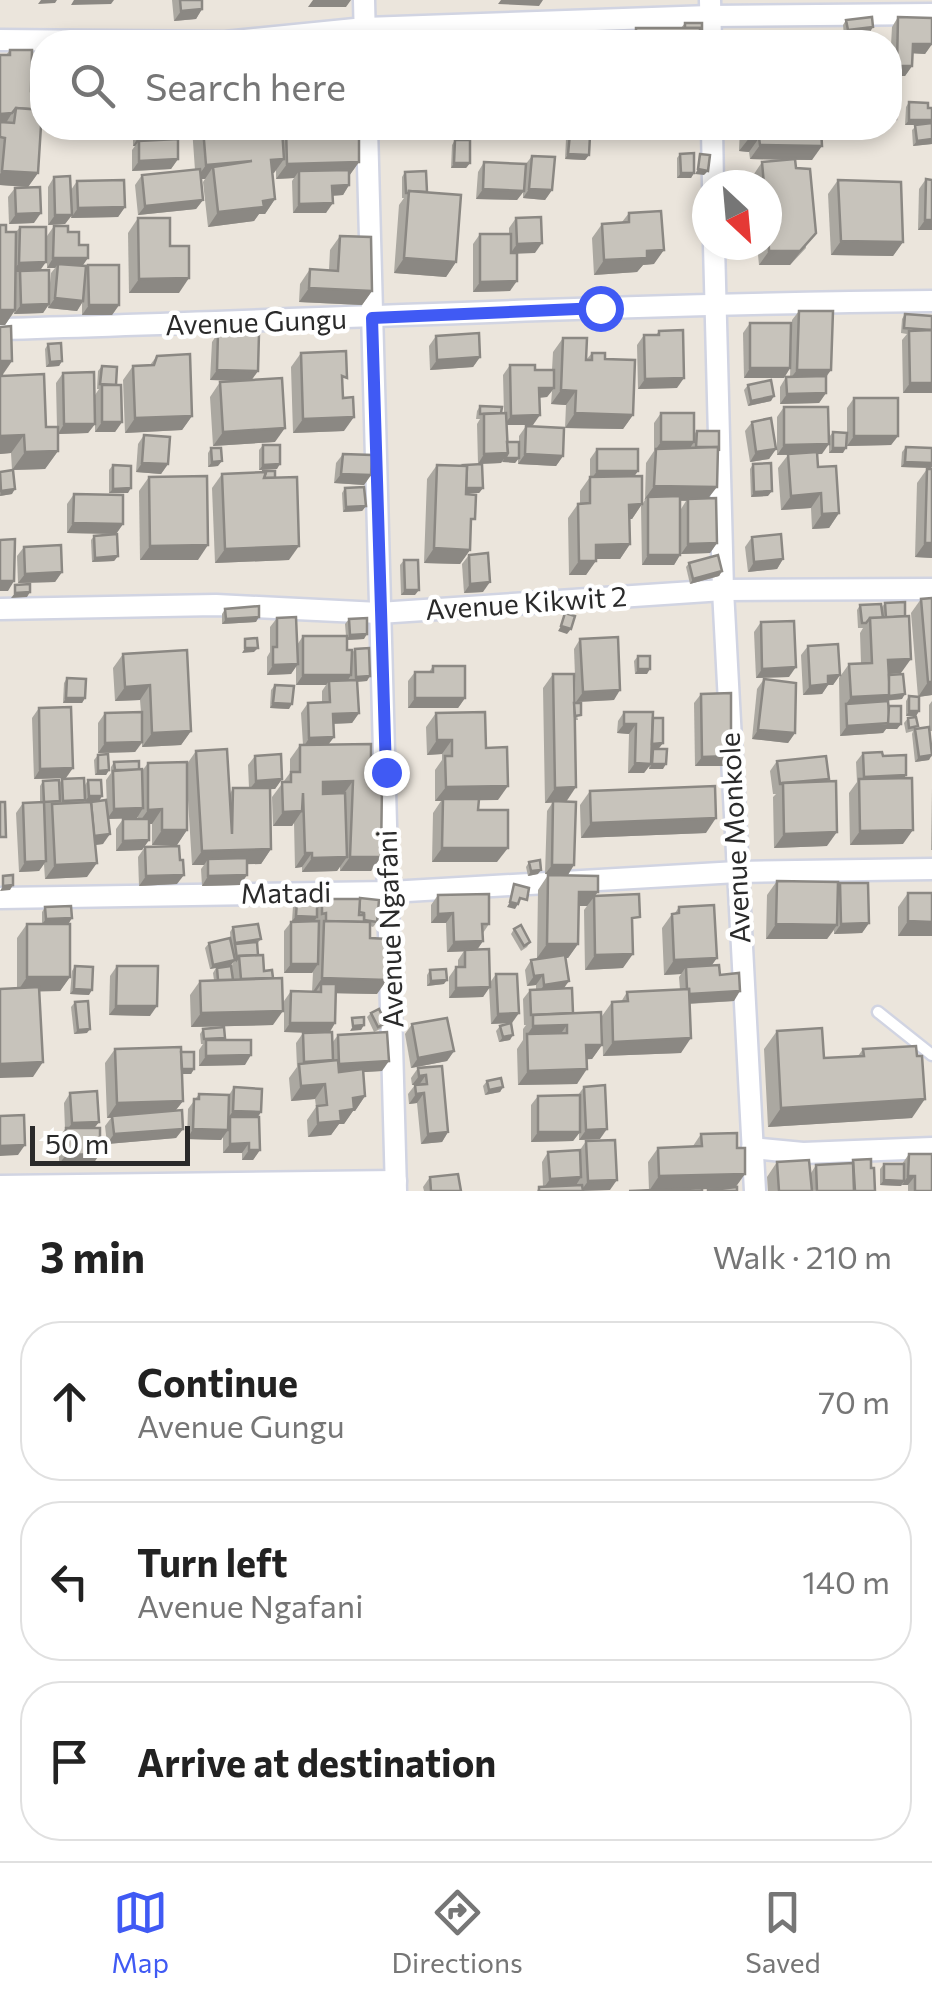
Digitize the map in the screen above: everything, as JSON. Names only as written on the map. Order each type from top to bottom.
[{"type":"street","points":[[364,0],[365,30]]},
{"type":"street","points":[[429,30],[710,8],[932,14]]},
{"type":"street","points":[[0,40],[30,40]]},
{"type":"street","name":"Avenue Ngafani","points":[[367,140],[396,1186]]},
{"type":"street","points":[[712,140],[713,170]]},
{"type":"street","name":"Avenue Monkole","points":[[714,260],[722,590],[755,1191]]},
{"type":"street","name":"Avenue Gungu","points":[[0,329],[714,303],[932,301]]},
{"type":"street","name":"Avenue Kikwit 2","points":[[0,609],[216,605],[379,614],[722,590],[932,589]]},
{"type":"street","name":"Matadi","points":[[0,898],[390,892],[737,872],[932,869]]},
{"type":"street","points":[[752,1148],[803,1153],[932,1148]]},
{"type":"street","points":[[0,1186],[396,1186]]},
{"type":"lane","points":[[878,1012],[932,1055]]},
{"type":"building","points":[[180,0],[202,0],[202,9],[181,11]]},
{"type":"building","points":[[872,17],[873,27],[848,30],[846,20]]},
{"type":"building","points":[[898,17],[932,18],[932,44],[913,44],[912,66],[902,66],[902,30],[898,30]]},
{"type":"building","points":[[685,23],[702,23],[702,30],[685,28]]},
{"type":"building","points":[[636,28],[700,28],[700,30]]},
{"type":"building","points":[[10,50],[30,50],[30,109],[16,108],[12,113],[0,114],[0,55],[10,55]]},
{"type":"building","points":[[909,102],[928,103],[932,120],[909,120]]},
{"type":"building","points":[[16,108],[30,109],[30,140],[40,140],[38,173],[2,171],[5,138],[0,137],[0,122],[14,123]]},
{"type":"building","points":[[932,123],[932,139],[917,141],[915,125]]},
{"type":"building","points":[[178,140],[178,159],[139,161],[139,141]]},
{"type":"building","points":[[204,140],[283,140],[284,159],[271,160],[275,199],[263,201],[264,207],[218,212],[213,167],[252,161],[206,165]]},
{"type":"building","points":[[286,140],[359,140],[359,162],[287,164]]},
{"type":"building","points":[[455,140],[470,140],[470,163],[454,163]]},
{"type":"building","points":[[569,140],[590,140],[589,155],[568,154]]},
{"type":"building","points":[[759,140],[822,140],[822,146],[760,145]]},
{"type":"building","points":[[694,153],[692,173],[681,173],[680,154]]},
{"type":"building","points":[[700,154],[710,155],[708,170],[698,169]]},
{"type":"building","points":[[532,156],[555,157],[552,190],[529,189]]},
{"type":"building","points":[[795,159],[796,168],[810,169],[816,233],[800,251],[782,251],[782,170],[763,170],[762,162]]},
{"type":"building","points":[[484,162],[526,164],[524,191],[483,189]]},
{"type":"building","points":[[200,169],[203,200],[145,206],[142,175]]},
{"type":"building","points":[[349,170],[349,185],[332,186],[333,203],[299,204],[299,171]]},
{"type":"building","points":[[426,171],[427,192],[406,193],[405,172]]},
{"type":"building","points":[[70,176],[72,215],[55,215],[54,177]]},
{"type":"building","points":[[926,179],[932,180],[932,220],[925,220]]},
{"type":"building","points":[[124,180],[125,207],[78,208],[77,181]]},
{"type":"building","points":[[838,180],[901,182],[903,242],[841,241]]},
{"type":"building","points":[[40,187],[41,213],[16,214],[15,188]]},
{"type":"building","points":[[409,191],[461,195],[456,262],[404,258]]},
{"type":"building","points":[[661,211],[664,250],[647,251],[647,258],[604,260],[602,224],[629,222],[629,213]]},
{"type":"building","points":[[541,217],[542,243],[517,244],[516,218]]},
{"type":"building","points":[[138,218],[170,218],[170,246],[189,246],[189,278],[139,279]]},
{"type":"building","points":[[0,225],[6,225],[6,232],[16,232],[15,310],[0,310]]},
{"type":"building","points":[[54,226],[68,226],[68,232],[79,232],[79,245],[88,245],[88,258],[53,258]]},
{"type":"building","points":[[20,227],[46,227],[46,262],[19,263]]},
{"type":"building","points":[[480,234],[511,234],[511,253],[517,253],[517,281],[480,282]]},
{"type":"building","points":[[340,236],[371,237],[372,291],[309,288],[310,269],[338,271]]},
{"type":"building","points":[[58,264],[86,266],[83,301],[55,298]]},
{"type":"building","points":[[88,265],[119,265],[119,305],[89,305]]},
{"type":"building","points":[[49,270],[49,304],[21,305],[20,271]]},
{"type":"building","points":[[799,311],[833,311],[831,370],[797,370]]},
{"type":"building","points":[[905,314],[932,316],[932,330],[904,328]]},
{"type":"building","points":[[750,323],[791,323],[790,368],[750,368]]},
{"type":"building","points":[[11,326],[12,361],[0,361],[0,327]]},
{"type":"building","points":[[683,330],[684,378],[645,379],[644,335]]},
{"type":"building","points":[[932,330],[932,383],[910,383],[909,331]]},
{"type":"building","points":[[218,333],[259,333],[258,371],[217,370]]},
{"type":"building","points":[[479,333],[480,357],[437,360],[436,336]]},
{"type":"building","points":[[563,338],[587,338],[586,360],[592,360],[592,353],[605,353],[605,359],[635,360],[633,415],[575,413],[576,391],[561,390]]},
{"type":"building","points":[[61,343],[62,361],[50,362],[48,344]]},
{"type":"building","points":[[346,351],[343,398],[353,397],[354,417],[303,419],[301,353]]},
{"type":"building","points":[[190,354],[192,416],[135,418],[133,366],[154,365],[157,356]]},
{"type":"building","points":[[510,365],[554,370],[554,388],[539,388],[540,415],[511,416]]},
{"type":"building","points":[[102,366],[117,367],[116,385],[100,384]]},
{"type":"building","points":[[0,367],[2,376],[44,374],[46,427],[58,427],[58,451],[25,452],[24,435],[0,436]]},
{"type":"building","points":[[94,372],[95,424],[64,424],[63,373]]},
{"type":"building","points":[[826,376],[826,393],[787,394],[786,377]]},
{"type":"building","points":[[282,378],[285,428],[223,432],[220,382]]},
{"type":"building","points":[[771,380],[774,396],[751,401],[748,385]]},
{"type":"building","points":[[102,385],[121,385],[122,422],[102,422]]},
{"type":"building","points":[[854,398],[898,398],[898,436],[854,436]]},
{"type":"building","points":[[480,406],[502,407],[501,413],[480,414]]},
{"type":"building","points":[[784,407],[828,407],[829,444],[784,445]]},
{"type":"building","points":[[506,413],[508,453],[484,454],[484,414]]},
{"type":"building","points":[[661,413],[694,413],[694,442],[661,442]]},
{"type":"building","points":[[771,418],[776,449],[756,452],[752,422]]},
{"type":"building","points":[[526,426],[564,428],[563,456],[525,454]]},
{"type":"building","points":[[697,431],[719,431],[719,451],[718,447],[696,447]]},
{"type":"building","points":[[833,432],[847,433],[846,448],[833,448]]},
{"type":"building","points":[[144,435],[170,437],[168,464],[142,463]]},
{"type":"building","points":[[507,442],[519,442],[519,458],[505,458]]},
{"type":"building","points":[[263,445],[280,445],[280,464],[263,465]]},
{"type":"building","points":[[718,447],[717,487],[654,486],[656,449]]},
{"type":"building","points":[[906,447],[932,448],[932,463],[905,462]]},
{"type":"building","points":[[211,448],[221,448],[222,461],[212,462]]},
{"type":"building","points":[[597,449],[638,449],[638,471],[597,471]]},
{"type":"building","points":[[817,452],[818,467],[836,466],[839,513],[822,514],[821,493],[791,496],[788,454]]},
{"type":"building","points":[[343,454],[372,455],[371,475],[341,474]]},
{"type":"building","points":[[771,463],[772,491],[754,492],[753,464]]},
{"type":"building","points":[[482,464],[483,488],[466,488],[465,465]]},
{"type":"building","points":[[113,465],[131,466],[131,488],[113,489]]},
{"type":"building","points":[[437,465],[467,466],[466,494],[476,495],[470,550],[434,548]]},
{"type":"building","points":[[927,469],[932,469],[932,543],[925,543]]},
{"type":"building","points":[[13,470],[15,489],[1,491],[0,472]]},
{"type":"building","points":[[262,471],[275,471],[275,478],[264,478],[266,472]]},
{"type":"building","points":[[266,472],[264,478],[297,477],[299,546],[225,549],[222,474]]},
{"type":"building","points":[[207,476],[208,545],[150,546],[149,477]]},
{"type":"building","points":[[642,476],[642,504],[629,505],[630,544],[596,545],[596,561],[579,561],[578,504],[590,503],[590,477]]},
{"type":"building","points":[[364,487],[366,506],[346,507],[345,488]]},
{"type":"building","points":[[74,494],[123,495],[123,524],[73,523]]},
{"type":"building","points":[[680,496],[680,555],[648,555],[648,497]]},
{"type":"building","points":[[716,498],[717,543],[688,544],[688,499]]},
{"type":"building","points":[[117,534],[118,556],[95,558],[94,536]]},
{"type":"building","points":[[781,534],[783,559],[754,562],[752,537]]},
{"type":"building","points":[[15,539],[14,581],[0,581],[0,540]]},
{"type":"building","points":[[61,545],[62,572],[25,574],[24,547]]},
{"type":"building","points":[[488,553],[490,582],[470,584],[469,555]]},
{"type":"building","points":[[718,555],[722,571],[693,579],[689,563]]},
{"type":"building","points":[[404,560],[418,560],[419,590],[405,590]]},
{"type":"building","points":[[30,584],[30,592],[15,593],[15,585]]},
{"type":"building","points":[[932,598],[932,682],[928,682],[921,599]]},
{"type":"building","points":[[905,602],[905,616],[886,618],[885,603]]},
{"type":"building","points":[[881,604],[883,618],[870,618],[862,623],[860,605]]},
{"type":"building","points":[[259,606],[259,617],[226,619],[225,609]]},
{"type":"building","points":[[565,613],[575,616],[571,629],[561,626]]},
{"type":"building","points":[[909,616],[911,659],[888,660],[890,695],[851,697],[849,664],[872,663],[870,618]]},
{"type":"building","points":[[296,617],[298,664],[273,665],[277,618]]},
{"type":"building","points":[[367,618],[367,634],[350,635],[349,619]]},
{"type":"building","points":[[794,621],[796,667],[762,669],[761,622]]},
{"type":"building","points":[[303,636],[347,636],[347,650],[352,650],[351,675],[303,675]]},
{"type":"building","points":[[618,637],[620,690],[583,692],[580,639]]},
{"type":"building","points":[[257,638],[258,648],[245,648],[245,639]]},
{"type":"building","points":[[838,644],[840,675],[828,676],[828,684],[810,686],[808,646]]},
{"type":"building","points":[[369,648],[370,676],[356,677],[355,649]]},
{"type":"building","points":[[187,650],[191,731],[152,733],[150,685],[125,687],[123,654]]},
{"type":"building","points":[[638,656],[650,656],[650,669],[638,669]]},
{"type":"building","points":[[433,666],[465,666],[465,698],[415,698],[415,672],[433,672]]},
{"type":"building","points":[[553,674],[574,674],[576,787],[555,788]]},
{"type":"building","points":[[903,674],[905,694],[889,696],[889,675]]},
{"type":"building","points":[[67,678],[86,679],[85,698],[66,698]]},
{"type":"building","points":[[764,679],[796,683],[795,733],[758,730]]},
{"type":"building","points":[[357,680],[359,713],[333,714],[334,737],[309,738],[308,703],[330,702],[329,681]]},
{"type":"building","points":[[275,685],[294,686],[292,704],[273,703]]},
{"type":"building","points":[[731,693],[731,756],[702,757],[701,694]]},
{"type":"building","points":[[909,696],[919,697],[919,711],[909,711]]},
{"type":"building","points":[[888,701],[890,723],[847,726],[846,704]]},
{"type":"building","points":[[574,703],[581,703],[581,715],[575,716]]},
{"type":"building","points":[[889,706],[901,706],[901,724],[888,724]]},
{"type":"building","points":[[71,707],[73,768],[40,769],[39,708]]},
{"type":"building","points":[[142,712],[142,742],[105,743],[105,713]]},
{"type":"building","points":[[485,712],[486,748],[507,747],[508,786],[446,787],[445,756],[452,756],[452,740],[437,740],[436,713]]},
{"type":"building","points":[[624,712],[653,712],[651,764],[635,763],[636,724],[624,724]]},
{"type":"building","points":[[916,717],[918,726],[909,728],[908,718]]},
{"type":"building","points":[[653,718],[663,718],[663,743],[652,744]]},
{"type":"building","points":[[929,727],[932,755],[919,757],[915,729]]},
{"type":"building","points":[[371,744],[371,785],[382,785],[381,857],[350,857],[353,781],[323,782],[323,794],[345,793],[347,857],[312,858],[312,853],[305,853],[303,793],[302,811],[283,812],[282,782],[291,782],[291,772],[300,772],[300,745]]},
{"type":"building","points":[[227,749],[232,834],[233,788],[270,788],[271,849],[202,851],[196,751]]},
{"type":"building","points":[[653,749],[667,749],[666,764],[652,764]]},
{"type":"building","points":[[882,752],[883,756],[906,755],[906,775],[864,777],[863,753]]},
{"type":"building","points":[[108,754],[109,770],[98,771],[98,755]]},
{"type":"building","points":[[281,754],[282,779],[256,781],[255,756]]},
{"type":"building","points":[[826,756],[829,779],[780,784],[777,761]]},
{"type":"building","points":[[139,761],[139,770],[115,770],[114,762]]},
{"type":"building","points":[[187,762],[187,830],[162,830],[162,809],[148,810],[148,763]]},
{"type":"building","points":[[142,769],[143,808],[114,809],[113,771]]},
{"type":"building","points":[[84,778],[85,800],[63,801],[62,779]]},
{"type":"building","points":[[912,778],[913,830],[860,831],[859,779]]},
{"type":"building","points":[[59,780],[60,801],[44,802],[43,781]]},
{"type":"building","points":[[88,780],[101,780],[102,796],[89,796]]},
{"type":"building","points":[[836,781],[837,832],[784,834],[783,783]]},
{"type":"building","points":[[715,786],[716,818],[591,823],[590,791]]},
{"type":"building","points":[[443,799],[479,799],[478,810],[508,810],[508,848],[442,848]]},
{"type":"building","points":[[106,800],[110,834],[94,836],[91,802]]},
{"type":"building","points":[[553,801],[576,802],[574,865],[552,865]]},
{"type":"building","points":[[0,802],[5,802],[6,837],[0,837]]},
{"type":"building","points":[[44,802],[46,861],[25,862],[23,803]]},
{"type":"building","points":[[91,802],[97,863],[55,865],[52,804]]},
{"type":"building","points":[[123,819],[149,819],[149,840],[123,841]]},
{"type":"building","points":[[179,846],[184,875],[146,876],[145,847]]},
{"type":"building","points":[[247,858],[247,875],[208,876],[208,859]]},
{"type":"building","points":[[540,860],[541,870],[531,871],[529,862]]},
{"type":"building","points":[[13,875],[13,885],[3,886],[3,876]]},
{"type":"building","points":[[548,875],[598,876],[598,892],[579,892],[578,944],[547,944]]},
{"type":"building","points":[[777,881],[838,882],[837,925],[776,924]]},
{"type":"building","points":[[840,883],[868,883],[869,923],[841,924]]},
{"type":"building","points":[[514,884],[529,888],[527,900],[510,902]]},
{"type":"building","points":[[908,893],[932,893],[932,922],[908,921]]},
{"type":"building","points":[[489,894],[489,924],[482,924],[483,941],[454,942],[453,913],[438,914],[438,895]]},
{"type":"building","points":[[639,894],[640,917],[632,918],[633,954],[595,955],[594,896]]},
{"type":"building","points":[[360,898],[379,900],[377,922],[364,920],[364,913],[359,912]]},
{"type":"building","points":[[322,899],[360,899],[359,915],[364,915],[364,922],[326,921]]},
{"type":"building","points":[[297,901],[317,901],[317,917],[296,916]]},
{"type":"building","points":[[714,905],[717,958],[674,960],[672,914],[679,913],[679,907]]},
{"type":"building","points":[[71,906],[72,918],[46,919],[45,907]]},
{"type":"building","points":[[319,921],[318,964],[291,964],[291,922]]},
{"type":"building","points":[[324,921],[370,922],[370,938],[388,939],[387,980],[322,978]]},
{"type":"building","points":[[27,924],[70,924],[70,977],[27,977]]},
{"type":"building","points":[[258,924],[261,939],[235,943],[233,927]]},
{"type":"building","points":[[521,925],[530,942],[524,946],[514,929]]},
{"type":"building","points":[[230,938],[235,960],[213,965],[209,943]]},
{"type":"building","points":[[257,942],[258,955],[237,959],[235,944]]},
{"type":"building","points":[[489,949],[490,987],[456,988],[456,967],[465,967],[465,950]]},
{"type":"building","points":[[263,955],[264,971],[272,970],[273,978],[241,979],[239,956]]},
{"type":"building","points":[[565,955],[569,981],[544,985],[543,975],[534,976],[531,960]]},
{"type":"building","points":[[719,965],[720,975],[739,973],[740,991],[689,994],[686,967]]},
{"type":"building","points":[[75,966],[93,967],[92,990],[74,989]]},
{"type":"building","points":[[117,966],[158,966],[157,1006],[116,1006]]},
{"type":"building","points":[[231,966],[233,980],[218,980],[217,968]]},
{"type":"building","points":[[446,969],[447,980],[431,981],[430,970]]},
{"type":"building","points":[[496,974],[517,974],[519,1013],[498,1014]]},
{"type":"building","points":[[282,978],[283,1011],[201,1013],[200,981]]},
{"type":"building","points":[[321,984],[336,984],[335,1023],[290,1023],[291,991],[321,992]]},
{"type":"building","points":[[39,987],[43,1062],[0,1064],[0,989]]},
{"type":"building","points":[[572,988],[573,1013],[531,1015],[530,990]]},
{"type":"building","points":[[689,989],[691,1038],[613,1042],[612,1002],[628,1001],[627,992]]},
{"type":"building","points":[[88,1001],[90,1029],[78,1030],[75,1002]]},
{"type":"building","points":[[379,1009],[386,1023],[378,1027],[371,1013]]},
{"type":"building","points":[[601,1012],[602,1045],[586,1045],[587,1069],[528,1071],[527,1034],[567,1033],[567,1025],[533,1026],[533,1015]]},
{"type":"building","points":[[364,1017],[364,1025],[353,1026],[352,1018]]},
{"type":"building","points":[[447,1018],[454,1051],[418,1058],[412,1024]]},
{"type":"building","points":[[511,1023],[513,1035],[503,1037],[500,1026]]},
{"type":"building","points":[[224,1027],[225,1038],[204,1039],[203,1029]]},
{"type":"building","points":[[822,1028],[824,1058],[864,1056],[863,1049],[916,1046],[917,1056],[922,1056],[925,1099],[781,1108],[777,1031]]},
{"type":"building","points":[[332,1032],[333,1060],[304,1062],[303,1033]]},
{"type":"building","points":[[387,1032],[389,1061],[339,1064],[338,1035]]},
{"type":"building","points":[[206,1040],[251,1040],[251,1055],[206,1056]]},
{"type":"building","points":[[181,1047],[183,1101],[117,1103],[115,1049]]},
{"type":"building","points":[[181,1052],[194,1052],[194,1069],[182,1069]]},
{"type":"building","points":[[338,1060],[339,1072],[363,1069],[365,1096],[353,1098],[354,1109],[340,1111],[341,1121],[318,1123],[317,1106],[327,1105],[325,1084],[301,1086],[299,1064]]},
{"type":"building","points":[[442,1066],[448,1132],[428,1134],[424,1093],[416,1094],[415,1085],[427,1084],[426,1075],[419,1076],[418,1068]]},
{"type":"building","points":[[501,1078],[503,1087],[489,1090],[487,1081]]},
{"type":"building","points":[[605,1085],[607,1129],[586,1130],[584,1087]]},
{"type":"building","points":[[234,1087],[262,1089],[261,1112],[233,1111]]},
{"type":"building","points":[[97,1091],[99,1122],[72,1123],[70,1093]]},
{"type":"building","points":[[199,1094],[229,1095],[228,1130],[193,1129],[194,1099],[199,1099]]},
{"type":"building","points":[[580,1095],[580,1132],[538,1132],[538,1096]]},
{"type":"building","points":[[182,1110],[183,1129],[114,1134],[112,1116]]},
{"type":"building","points":[[24,1115],[25,1145],[0,1146],[0,1116]]},
{"type":"building","points":[[230,1117],[259,1117],[260,1150],[249,1150],[249,1143],[230,1144]]},
{"type":"building","points":[[66,1128],[100,1128],[100,1154],[66,1155]]},
{"type":"building","points":[[737,1133],[737,1148],[745,1148],[745,1174],[659,1176],[658,1148],[702,1146],[701,1134]]},
{"type":"building","points":[[615,1140],[617,1180],[588,1181],[586,1141]]},
{"type":"building","points":[[580,1150],[581,1177],[550,1179],[548,1152]]},
{"type":"building","points":[[909,1154],[932,1154],[932,1191],[915,1191],[915,1176],[908,1176]]},
{"type":"building","points":[[871,1159],[875,1191],[855,1191],[853,1160]]},
{"type":"building","points":[[809,1160],[812,1191],[779,1191],[777,1162]]},
{"type":"building","points":[[853,1163],[854,1191],[817,1191],[816,1165]]},
{"type":"building","points":[[884,1164],[904,1164],[904,1181],[884,1180]]},
{"type":"building","points":[[458,1174],[461,1191],[431,1191],[430,1177]]},
{"type":"building","points":[[582,1185],[583,1191],[539,1191],[539,1187]]},
{"type":"building","points":[[737,1187],[737,1191],[708,1191],[708,1190]]},
{"type":"building","points":[[702,1188],[702,1191],[629,1191]]},
{"type":"route","points":[[386,772],[372,318],[600,308]]}]
